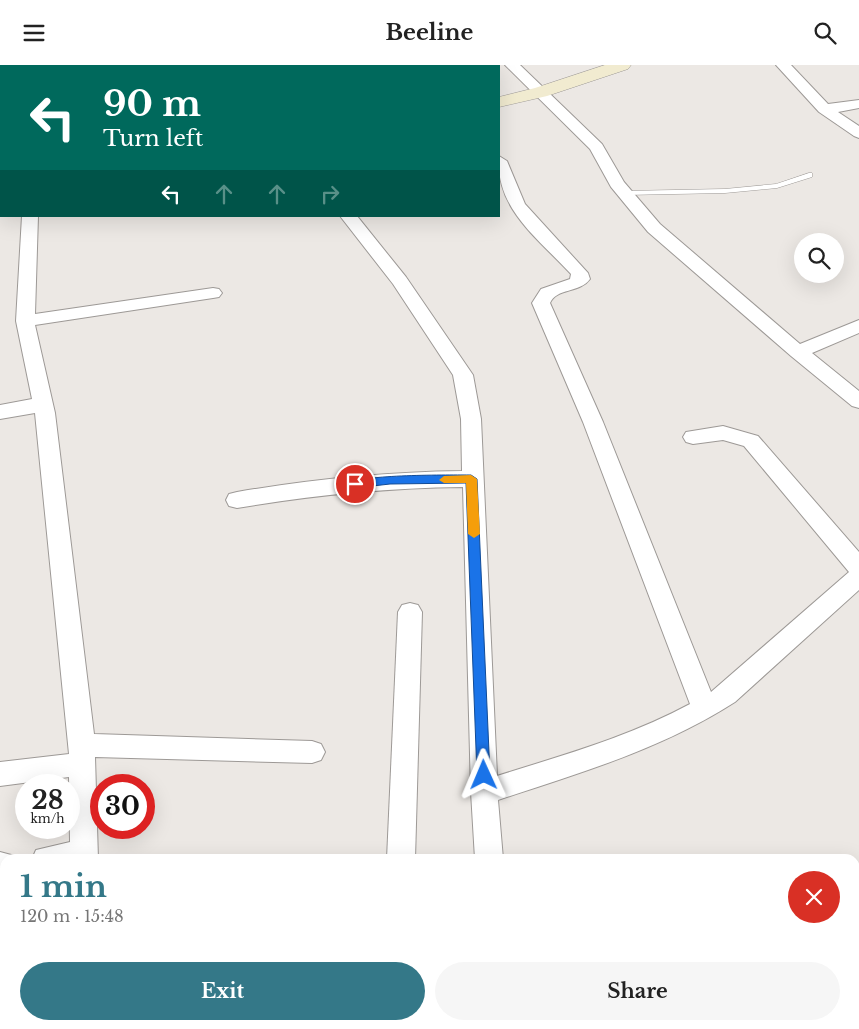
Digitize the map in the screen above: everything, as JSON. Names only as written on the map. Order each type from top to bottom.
[{"type":"street","points":[[512,65],[597,147],[624,193],[654,228],[798,352],[859,401]]},
{"type":"street","points":[[500,102],[541,91],[622,65]]},
{"type":"street","points":[[783,65],[824,109],[859,133]]},
{"type":"street","points":[[824,109],[859,104]]},
{"type":"street","points":[[500,164],[517,206],[579,273],[581,279],[577,284],[546,293],[542,297],[541,303],[594,422],[705,709]]},
{"type":"street","points":[[30,217],[26,321],[44,403],[83,755],[84,854]]},
{"type":"street","points":[[349,217],[400,281],[463,375],[471,419],[471,479],[482,688],[484,792],[489,854]]},
{"type":"street","points":[[26,321],[213,293]]},
{"type":"street","points":[[798,352],[859,326]]},
{"type":"street","points":[[0,412],[44,403]]},
{"type":"street","points":[[693,437],[723,433],[751,441],[859,568]]},
{"type":"street","points":[[237,500],[302,489],[390,481],[471,479]]},
{"type":"street","points":[[484,792],[620,748],[705,709],[726,695],[859,576]]},
{"type":"street","points":[[401,854],[410,612]]},
{"type":"street","points":[[0,774],[83,755],[312,752]]},
{"type":"lane","points":[[624,193],[725,191],[777,186],[809,175]]},
{"type":"slow traffic","points":[[444,480],[471,479],[474,534]]},
{"type":"route","points":[[355,484],[471,479],[482,688],[484,775]]}]
